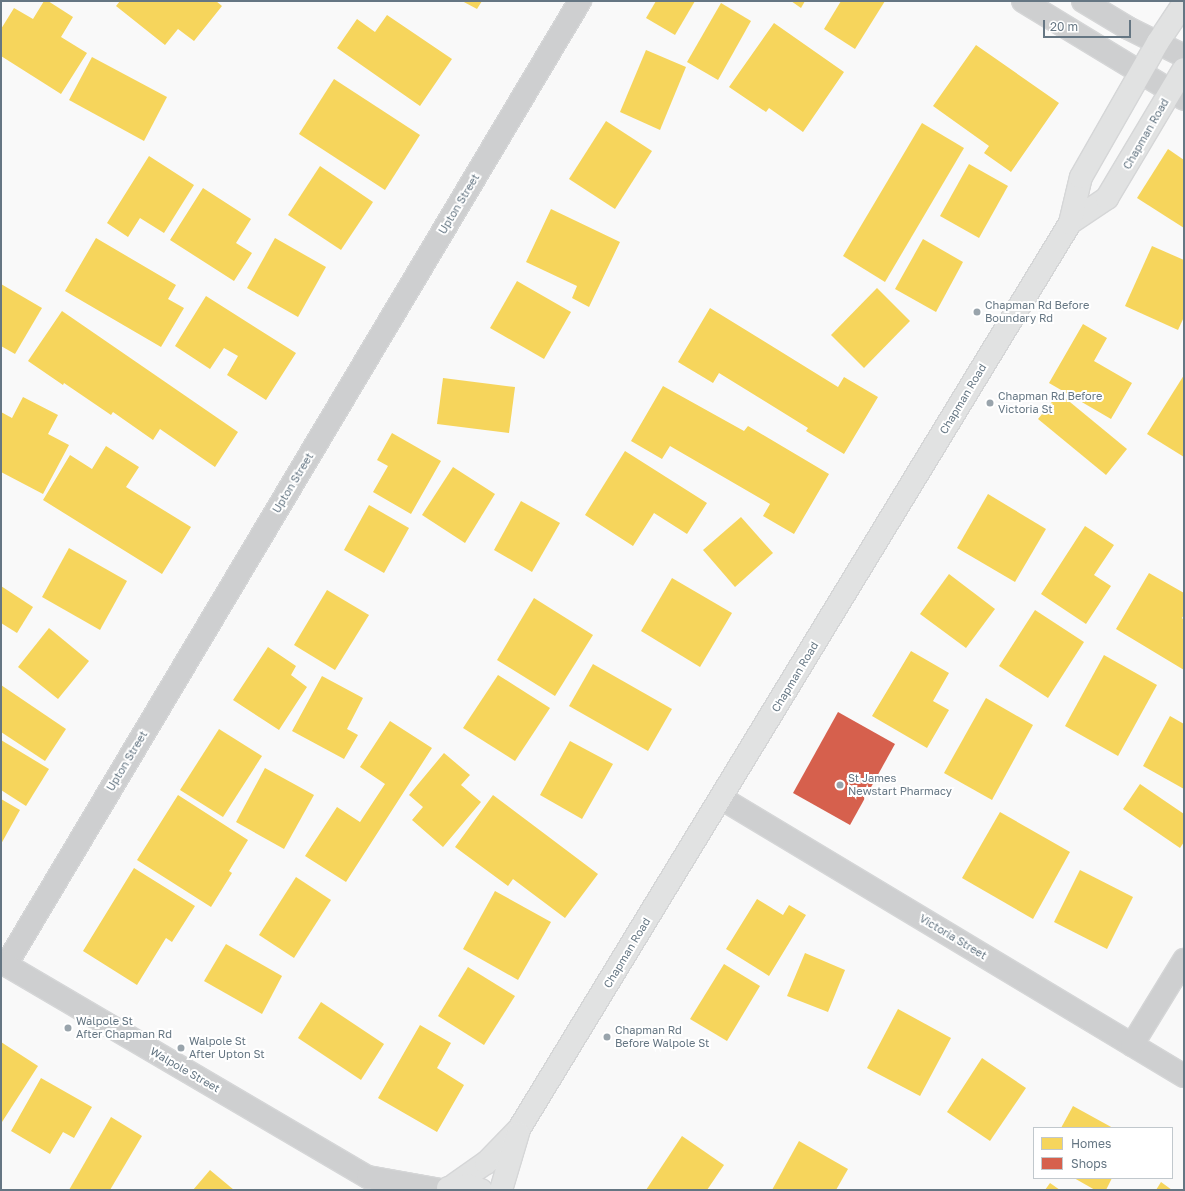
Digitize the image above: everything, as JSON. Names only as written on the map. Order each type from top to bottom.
[{"type":"main road","name":"Chapman Road","points":[[446,1188],[486,1163],[519,1130],[1070,223],[1081,177],[1117,111],[1158,42],[1184,3]]},
{"type":"main road","name":"Chapman Road","points":[[1070,223],[1108,198],[1177,96],[1184,69]]},
{"type":"main road","name":"Chapman Road","points":[[501,1190],[519,1130]]},
{"type":"main road","points":[[446,1188],[467,1185],[481,1190]]},
{"type":"street","name":"Upton Street","points":[[3,963],[580,1]]},
{"type":"street","points":[[1023,1],[1177,96]]},
{"type":"street","points":[[1083,1],[1128,28],[1184,56]]},
{"type":"street","name":"Victoria Street","points":[[721,798],[1184,1076]]},
{"type":"street","points":[[1132,1044],[1184,960]]},
{"type":"street","name":"Walpole Street","points":[[3,963],[373,1184],[446,1188]]},
{"type":"building: Homes","points":[[44,1],[48,1],[73,17],[61,37],[87,53],[61,94],[1,56],[1,29],[14,8],[33,19]]},
{"type":"building: Homes","points":[[120,1],[216,1],[222,6],[194,41],[178,29],[165,45],[116,6]]},
{"type":"building: Homes","points":[[462,1],[482,1],[477,9]]},
{"type":"building: Homes","points":[[656,1],[695,1],[675,35],[646,18]]},
{"type":"building: Homes","points":[[791,1],[805,1],[801,8]]},
{"type":"building: Homes","points":[[841,1],[885,1],[855,49],[824,29]]},
{"type":"building: Homes","points":[[721,3],[751,21],[718,80],[687,62]]},
{"type":"building: Homes","points":[[387,15],[452,59],[420,106],[337,48],[357,19],[375,32]]},
{"type":"building: Homes","points":[[774,23],[844,72],[803,132],[769,108],[766,112],[729,87]]},
{"type":"building: Homes","points":[[976,45],[1059,103],[1011,172],[984,153],[989,146],[933,106]]},
{"type":"building: Homes","points":[[646,50],[686,67],[660,130],[620,112]]},
{"type":"building: Homes","points":[[92,57],[167,97],[144,141],[69,100]]},
{"type":"building: Homes","points":[[334,79],[420,135],[385,190],[299,134]]},
{"type":"building: Homes","points":[[606,121],[652,151],[615,209],[569,179]]},
{"type":"building: Homes","points":[[922,123],[964,148],[885,282],[843,256]]},
{"type":"building: Homes","points":[[1168,149],[1184,160],[1184,228],[1137,198]]},
{"type":"building: Homes","points":[[149,156],[194,185],[164,233],[140,218],[128,237],[107,223]]},
{"type":"building: Homes","points":[[969,164],[1008,186],[979,238],[940,216]]},
{"type":"building: Homes","points":[[320,166],[373,202],[341,250],[288,215]]},
{"type":"building: Homes","points":[[203,188],[251,219],[236,243],[252,253],[234,281],[170,240]]},
{"type":"building: Homes","points":[[551,209],[620,242],[589,307],[572,298],[577,286],[526,262]]},
{"type":"building: Homes","points":[[96,238],[176,285],[168,299],[184,308],[161,347],[65,291]]},
{"type":"building: Homes","points":[[275,238],[326,267],[298,317],[247,288]]},
{"type":"building: Homes","points":[[923,239],[963,262],[936,312],[895,289]]},
{"type":"building: Homes","points":[[1152,246],[1184,260],[1184,317],[1178,330],[1125,306]]},
{"type":"building: Homes","points":[[517,281],[571,312],[544,359],[490,328]]},
{"type":"building: Homes","points":[[1,284],[42,308],[15,354],[1,346]]},
{"type":"building: Homes","points":[[877,288],[910,321],[864,368],[831,335]]},
{"type":"building: Homes","points":[[206,296],[296,353],[266,400],[227,375],[238,356],[224,348],[210,369],[175,346]]},
{"type":"building: Homes","points":[[710,308],[838,387],[844,377],[878,397],[844,454],[806,431],[808,428],[719,373],[713,383],[678,362]]},
{"type":"building: Homes","points":[[62,311],[238,432],[215,467],[160,429],[153,440],[113,412],[111,415],[28,361]]},
{"type":"building: Homes","points":[[1083,324],[1107,338],[1094,361],[1132,383],[1111,419],[1049,383]]},
{"type":"building: Homes","points":[[1184,375],[1184,457],[1147,434]]},
{"type":"building: Homes","points":[[443,378],[515,387],[509,433],[437,424]]},
{"type":"building: Homes","points":[[663,386],[744,431],[748,426],[829,474],[794,534],[763,516],[770,504],[670,446],[662,459],[631,441]]},
{"type":"building: Homes","points":[[1059,393],[1127,449],[1106,475],[1038,419]]},
{"type":"building: Homes","points":[[23,397],[58,415],[48,434],[69,445],[43,494],[1,472],[1,412],[12,418]]},
{"type":"building: Homes","points":[[392,433],[441,461],[411,514],[373,492],[388,466],[377,460]]},
{"type":"building: Homes","points":[[106,446],[139,467],[126,487],[191,527],[162,574],[43,500],[70,455],[92,469]]},
{"type":"building: Homes","points":[[625,451],[707,503],[687,534],[654,513],[633,546],[585,515]]},
{"type":"building: Homes","points":[[453,467],[495,494],[465,543],[422,515]]},
{"type":"building: Homes","points":[[988,494],[1046,529],[1015,582],[957,548]]},
{"type":"building: Homes","points":[[521,501],[560,523],[532,572],[494,550]]},
{"type":"building: Homes","points":[[369,505],[409,528],[384,573],[344,550]]},
{"type":"building: Homes","points":[[741,517],[773,553],[735,587],[703,550]]},
{"type":"building: Homes","points":[[1085,526],[1114,545],[1094,575],[1111,586],[1086,624],[1041,594]]},
{"type":"building: Homes","points":[[69,548],[127,581],[100,630],[42,597]]},
{"type":"building: Homes","points":[[1149,573],[1184,593],[1184,615],[1182,618],[1184,620],[1184,670],[1116,629]]},
{"type":"building: Homes","points":[[949,574],[995,609],[966,648],[920,614]]},
{"type":"building: Homes","points":[[672,578],[732,613],[700,667],[641,631]]},
{"type":"building: Homes","points":[[1,586],[33,607],[17,633],[1,623]]},
{"type":"building: Homes","points":[[327,590],[369,615],[335,670],[294,645]]},
{"type":"building: Homes","points":[[534,598],[593,635],[555,696],[497,660]]},
{"type":"building: Homes","points":[[1035,610],[1084,642],[1048,698],[999,666]]},
{"type":"building: Homes","points":[[49,628],[89,661],[58,699],[18,667]]},
{"type":"building: Homes","points":[[268,647],[296,666],[291,675],[307,687],[279,730],[233,700]]},
{"type":"building: Homes","points":[[911,651],[949,673],[933,701],[949,710],[927,748],[872,716]]},
{"type":"building: Homes","points":[[1104,655],[1157,685],[1118,756],[1065,726]]},
{"type":"building: Homes","points":[[593,664],[672,709],[648,751],[569,706]]},
{"type":"building: Homes","points":[[498,675],[550,708],[515,761],[463,728]]},
{"type":"building: Homes","points":[[322,676],[363,698],[347,729],[358,735],[344,759],[292,731]]},
{"type":"building: Homes","points":[[1,685],[66,729],[45,761],[1,732]]},
{"type":"building: Homes","points":[[986,698],[1033,725],[992,800],[944,773]]},
{"type":"building: Homes","points":[[1170,716],[1184,724],[1184,789],[1143,766]]},
{"type":"building: Homes","points":[[390,721],[432,748],[346,882],[305,856],[337,807],[360,822],[385,784],[360,767]]},
{"type":"building: Homes","points":[[219,729],[262,756],[223,817],[180,790]]},
{"type":"building: Homes","points":[[1,740],[49,769],[26,806],[1,790]]},
{"type":"building: Homes","points":[[570,741],[613,764],[582,819],[540,795]]},
{"type":"building: Homes","points":[[444,753],[470,775],[461,785],[481,802],[443,847],[412,820],[423,807],[409,795]]},
{"type":"building: Homes","points":[[265,768],[314,795],[284,849],[236,822]]},
{"type":"building: Homes","points":[[1140,784],[1184,814],[1184,842],[1180,848],[1123,809]]},
{"type":"building: Homes","points":[[178,795],[248,840],[229,871],[232,873],[211,907],[137,860]]},
{"type":"building: Homes","points":[[493,795],[598,874],[565,918],[513,879],[508,886],[455,847]]},
{"type":"building: Homes","points":[[1,799],[20,810],[1,844]]},
{"type":"building: Homes","points":[[1000,812],[1070,852],[1033,919],[962,878]]},
{"type":"building: Homes","points":[[134,868],[195,906],[172,942],[166,938],[137,985],[83,951]]},
{"type":"building: Homes","points":[[1080,870],[1133,897],[1107,949],[1054,922]]},
{"type":"building: Homes","points":[[296,877],[331,900],[294,958],[259,935]]},
{"type":"building: Homes","points":[[495,891],[551,922],[518,980],[463,949]]},
{"type":"building: Homes","points":[[757,899],[783,915],[789,905],[806,915],[769,976],[726,949]]},
{"type":"building: Homes","points":[[226,944],[282,976],[262,1014],[204,981]]},
{"type":"building: Homes","points":[[805,953],[845,970],[828,1012],[787,996]]},
{"type":"building: Homes","points":[[724,964],[760,986],[727,1041],[690,1019]]},
{"type":"building: Homes","points":[[468,967],[515,996],[484,1045],[438,1016]]},
{"type":"building: Homes","points":[[321,1002],[384,1044],[361,1080],[298,1038]]},
{"type":"building: Homes","points":[[898,1009],[951,1038],[920,1096],[867,1068]]},
{"type":"building: Homes","points":[[420,1025],[451,1043],[437,1068],[464,1085],[437,1132],[378,1098]]},
{"type":"building: Homes","points":[[1,1042],[38,1066],[2,1122],[1,1121]]},
{"type":"building: Homes","points":[[982,1058],[1026,1088],[990,1141],[947,1112]]},
{"type":"building: Homes","points":[[41,1078],[92,1107],[74,1138],[63,1132],[50,1154],[11,1131]]},
{"type":"building: Homes","points":[[1073,1106],[1111,1127],[1062,1127]]},
{"type":"building: Homes","points":[[111,1117],[142,1136],[110,1190],[69,1190]]},
{"type":"building: Homes","points":[[682,1136],[724,1165],[707,1190],[646,1190]]},
{"type":"building: Homes","points":[[799,1141],[848,1169],[836,1190],[772,1190]]},
{"type":"building: Homes","points":[[210,1170],[234,1190],[193,1190]]},
{"type":"building: Homes","points":[[1076,1179],[1112,1179],[1106,1190],[1095,1190]]},
{"type":"building: Homes","points":[[1161,1182],[1172,1190],[1156,1190]]},
{"type":"building: Homes","points":[[1050,1183],[1060,1190],[1045,1190]]},
{"type":"building: Shops","points":[[838,712],[895,744],[850,825],[793,793]]},
{"type":"place","name":"Chapman Rd Before Boundary Rd","points":[[977,312]]},
{"type":"place","name":"Chapman Rd Before Victoria St","points":[[990,403]]},
{"type":"place","name":"St James Newstart Pharmacy","points":[[840,785]]},
{"type":"place","name":"Walpole St After Chapman Rd","points":[[68,1028]]},
{"type":"place","name":"Chapman Rd Before Walpole St","points":[[607,1037]]},
{"type":"place","name":"Walpole St After Upton St","points":[[181,1048]]}]
